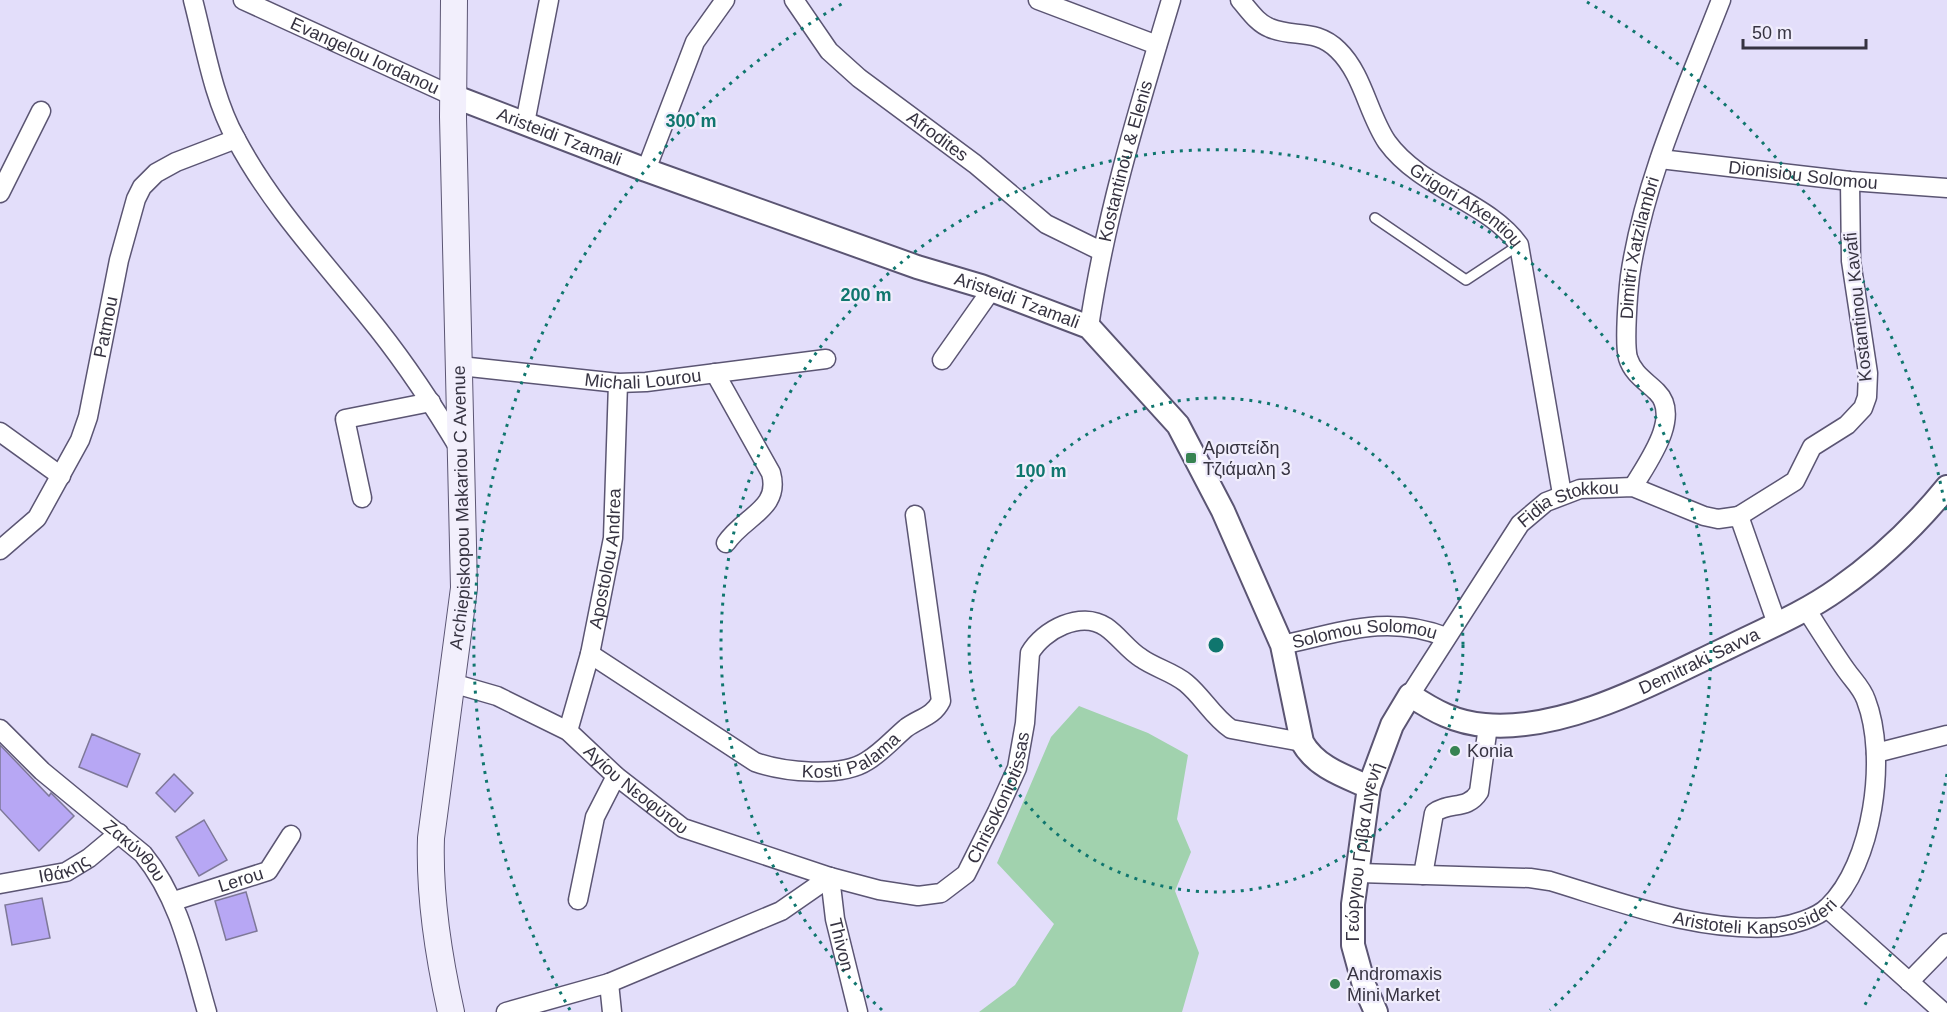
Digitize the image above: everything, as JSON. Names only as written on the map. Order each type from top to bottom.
[{"type":"main road","name":"Archiepiskopou Makariou C Avenue","points":[[452,1012],[442,970],[429,874],[431,838],[464,588],[453,96],[454,0]]},
{"type":"street","points":[[193,0],[220,100],[236,139],[272,194],[380,330],[431,402],[462,454]]},
{"type":"street","name":"Evangelou Iordanou","points":[[243,0],[453,96]]},
{"type":"street","points":[[525,123],[549,0]]},
{"type":"street","points":[[646,170],[695,42],[726,0]]},
{"type":"street","name":"Afrodites","points":[[794,0],[830,51],[859,78],[975,164],[1046,224],[1101,251]]},
{"type":"street","points":[[1038,0],[1157,45]]},
{"type":"street","name":"Kostantinou & Elenis","points":[[1089,327],[1101,251],[1171,0]]},
{"type":"street","name":"Grigori Afxentiou","points":[[1240,0],[1258,21],[1270,29],[1312,34],[1337,49],[1351,68],[1388,142],[1420,174],[1500,224],[1519,245],[1562,494]]},
{"type":"street","name":"Dimitri Xatzilambri","points":[[1633,487],[1652,454],[1666,415],[1662,398],[1633,370],[1628,357],[1630,279],[1638,230],[1660,159],[1721,0]]},
{"type":"street","name":"Aristeidi Tzamali","points":[[453,96],[646,170],[917,267],[992,289],[1089,327],[1178,425],[1223,511],[1282,645],[1302,742]]},
{"type":"street","points":[[0,193],[41,111]]},
{"type":"street","name":"Patmou","points":[[0,550],[37,518],[80,440],[88,417],[119,260],[133,208],[142,186],[156,173],[176,162],[236,139]]},
{"type":"street","name":"Dionisiou Solomou","points":[[1660,159],[1850,181],[1947,188]]},
{"type":"street","name":"Kostantinou Kavafi","points":[[1739,516],[1795,481],[1812,447],[1846,424],[1863,408],[1867,398],[1868,373],[1851,261],[1850,181]]},
{"type":"street","points":[[942,360],[992,289]]},
{"type":"street","name":"Michali Lourou","points":[[460,366],[618,383],[826,359]]},
{"type":"street","points":[[715,373],[771,473],[774,484],[771,499],[766,506],[740,525],[726,543]]},
{"type":"street","name":"Apostolou Andrea","points":[[568,731],[590,654],[613,538],[618,383]]},
{"type":"street","points":[[362,498],[345,419],[431,402]]},
{"type":"street","points":[[0,432],[61,476]]},
{"type":"street","name":"Fidia Stokkou","points":[[1410,695],[1520,524],[1546,502],[1562,494],[1597,486],[1633,487],[1704,516],[1718,519],[1739,516]]},
{"type":"street","name":"Demitraki Savva","points":[[1410,695],[1454,719],[1488,726],[1528,724],[1564,718],[1686,668],[1806,609],[1869,566],[1947,487]]},
{"type":"street","name":"Kosti Palama","points":[[590,654],[755,762],[776,769],[799,772],[855,767],[879,753],[909,726],[933,714],[941,701],[915,515]]},
{"type":"street","points":[[1739,516],[1777,624]]},
{"type":"street","name":"Aristoteli Kapsosideri","points":[[1359,873],[1550,881],[1676,918],[1746,927],[1779,927],[1803,920],[1827,908],[1860,855],[1870,822],[1875,790],[1876,753],[1863,693],[1806,609]]},
{"type":"street","name":"Chrisokoniotissas","points":[[830,877],[879,890],[918,896],[941,893],[966,874],[1017,768],[1025,723],[1027,669],[1030,653],[1035,644],[1050,632],[1065,625],[1093,622],[1106,627],[1138,656],[1186,682],[1223,724],[1231,729],[1302,742]]},
{"type":"street","name":"Solomou Solomou","points":[[1282,645],[1392,624],[1427,630],[1446,638]]},
{"type":"street","name":"Αγίου Νεοφύτου","points":[[452,683],[497,696],[568,731],[615,776],[683,828],[830,877]]},
{"type":"street","name":"Γεώργιου Γρίβα Διγενή","points":[[1376,1012],[1364,985],[1353,945],[1353,904],[1369,787],[1392,725],[1410,695]]},
{"type":"street","points":[[1423,875],[1434,813],[1445,808],[1465,806],[1474,801],[1479,792],[1488,726]]},
{"type":"street","name":"Ζακύνθου","points":[[0,729],[42,771],[119,832],[156,869],[174,901],[207,1012]]},
{"type":"street","points":[[1876,753],[1947,735]]},
{"type":"street","points":[[1302,742],[1322,764],[1369,787]]},
{"type":"street","points":[[578,900],[595,817],[615,776]]},
{"type":"street","name":"Ιθάκης","points":[[0,884],[66,872],[89,858],[119,832]]},
{"type":"street","name":"Lerou","points":[[174,901],[268,871],[291,835]]},
{"type":"street","points":[[506,1012],[609,983],[782,911],[830,877]]},
{"type":"street","name":"Thivon","points":[[830,877],[835,919],[858,1012]]},
{"type":"street","points":[[1827,908],[1943,1012]]},
{"type":"street","points":[[1909,982],[1947,943]]},
{"type":"street","points":[[609,983],[612,1012]]},
{"type":"lane","points":[[1375,218],[1466,280],[1519,245]]},
{"type":"green space","points":[[1079,706],[1148,733],[1188,755],[1177,819],[1191,852],[1175,891],[1199,953],[1182,1012],[979,1012],[1015,985],[1054,924],[997,863],[1051,737]]},
{"type":"building","points":[[92,734],[140,754],[127,787],[79,767]]},
{"type":"building","points":[[0,745],[49,796],[51,793],[74,816],[39,851],[0,809]]},
{"type":"building","points":[[174,774],[193,793],[175,812],[156,793]]},
{"type":"building","points":[[204,820],[227,860],[199,876],[176,837]]},
{"type":"building","points":[[246,892],[257,931],[226,940],[215,901]]},
{"type":"building","points":[[42,898],[50,938],[12,945],[5,905]]},
{"type":"place","name":"Αριστείδη Τζιάμαλη 3","points":[[1191,458]]},
{"type":"place","name":"Konia","points":[[1455,751]]},
{"type":"place","name":"Andromaxis Mini Market","points":[[1335,984]]}]
